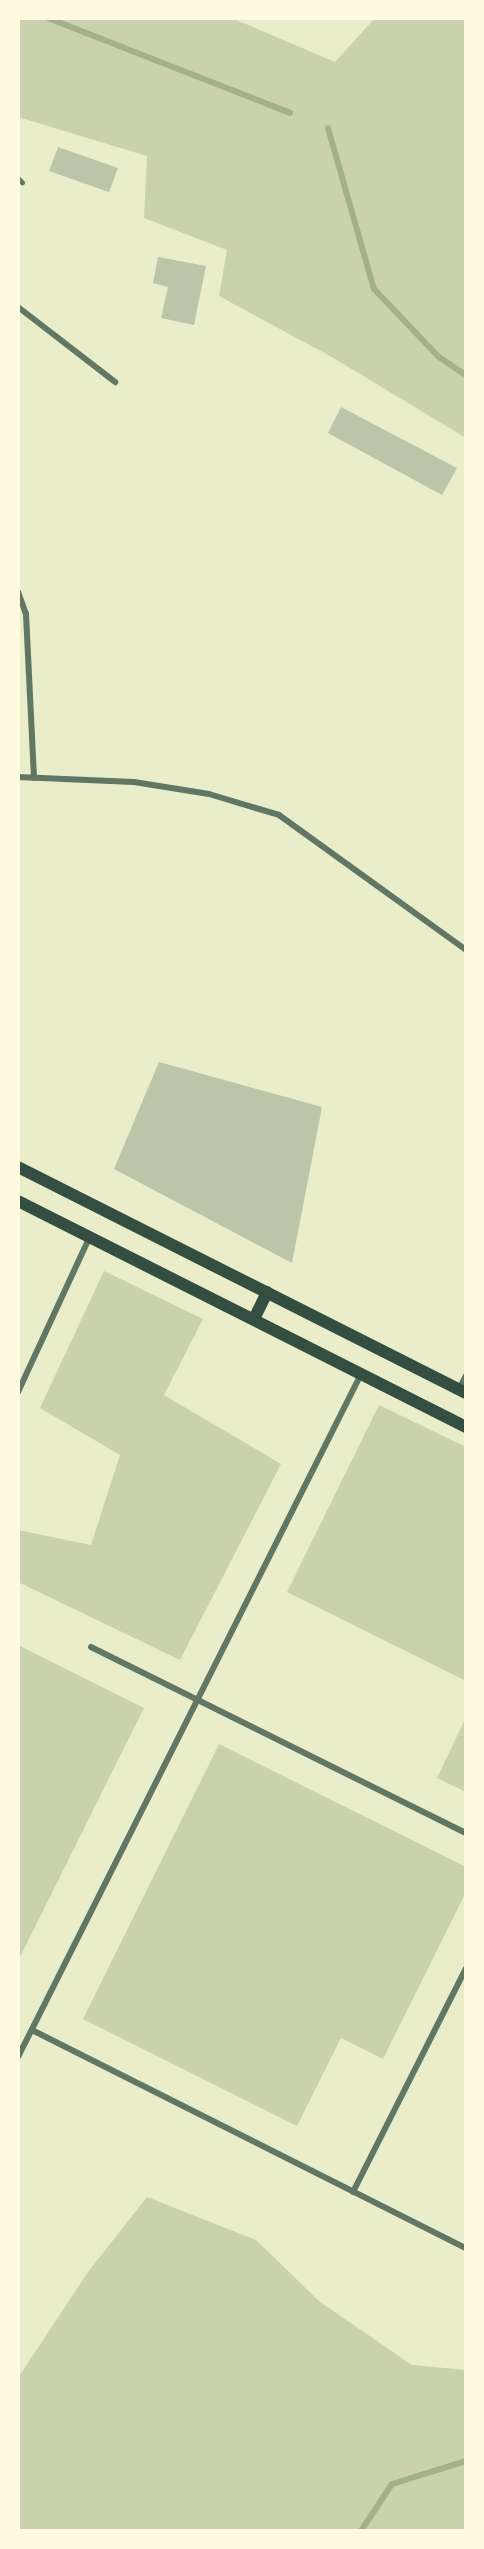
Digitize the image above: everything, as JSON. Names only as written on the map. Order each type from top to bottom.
[{"type":"main road","points":[[18,1167],[463,1391]]},
{"type":"main road","points":[[18,1201],[254,1319],[360,1376],[466,1427]]},
{"type":"main road","points":[[254,1319],[267,1292]]},
{"type":"street","points":[[18,308],[115,382]]},
{"type":"street","points":[[18,592],[26,614],[34,778]]},
{"type":"street","points":[[18,777],[134,782],[209,794],[279,815],[466,950]]},
{"type":"street","points":[[18,1392],[90,1237]]},
{"type":"street","points":[[18,2057],[360,1376]]},
{"type":"street","points":[[463,1391],[466,1376]]},
{"type":"street","points":[[91,1647],[466,1833]]},
{"type":"street","points":[[353,2192],[466,1968]]},
{"type":"street","points":[[32,2030],[466,2248]]},
{"type":"green space","points":[[18,18],[232,18],[335,62],[375,18],[466,18],[466,438],[330,356],[219,296],[227,250],[144,218],[147,156],[18,117]]},
{"type":"green space","points":[[104,1271],[203,1319],[164,1395],[281,1464],[180,1660],[18,1582],[18,1530],[91,1545],[120,1455],[40,1408]]},
{"type":"green space","points":[[379,1405],[466,1447],[466,1681],[287,1592]]},
{"type":"green space","points":[[18,1645],[144,1708],[18,1961]]},
{"type":"green space","points":[[466,1717],[466,1792],[437,1778]]},
{"type":"green space","points":[[219,1744],[466,1867],[466,1892],[383,2059],[341,2038],[297,2126],[83,2019]]},
{"type":"green space","points":[[147,2197],[256,2240],[320,2302],[412,2365],[466,2370],[466,2531],[18,2531],[18,2378],[88,2272]]},
{"type":"building","points":[[58,147],[118,168],[109,192],[49,171]]},
{"type":"building","points":[[158,257],[206,266],[194,325],[161,318],[168,287],[153,283]]},
{"type":"building","points":[[341,407],[457,468],[442,495],[328,433]]},
{"type":"building","points":[[159,1062],[322,1107],[292,1263],[114,1169]]},
{"type":"waterway","points":[[48,18],[290,113]]},
{"type":"waterway","points":[[328,128],[374,289],[439,357],[466,375]]},
{"type":"waterway","points":[[361,2531],[392,2484],[466,2461]]}]
